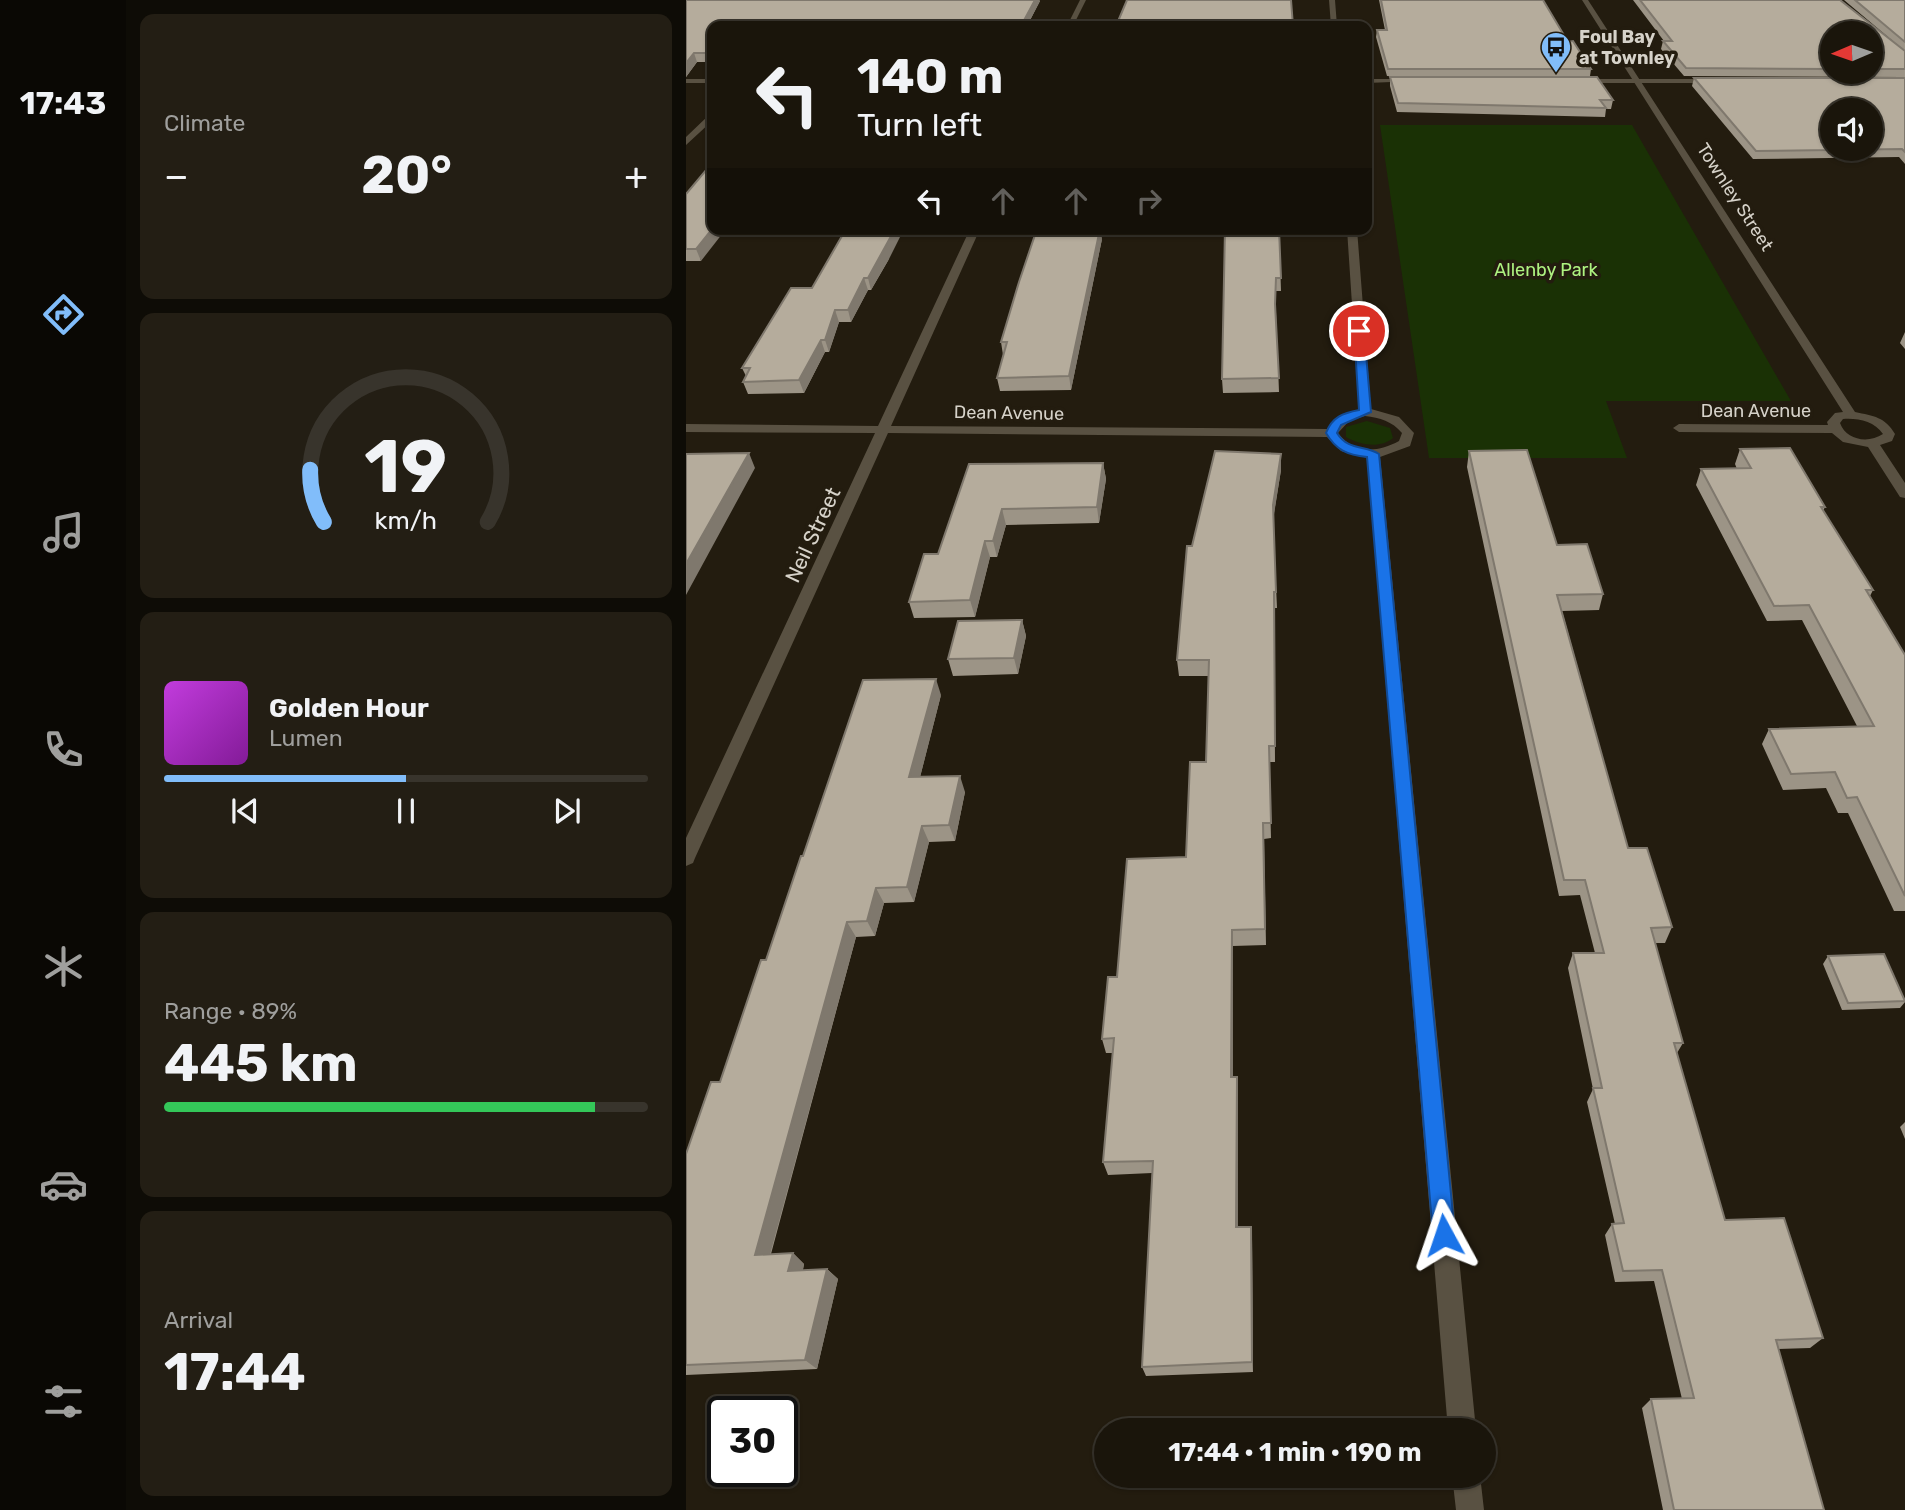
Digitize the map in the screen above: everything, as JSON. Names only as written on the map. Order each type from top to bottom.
[{"type":"street","points":[[1072,21],[1083,0]]},
{"type":"street","points":[[1332,0],[1334,21]]},
{"type":"street","name":"Townley Street","points":[[1586,0],[1851,415]]},
{"type":"street","points":[[686,82],[707,81]]},
{"type":"street","points":[[1372,81],[1421,81]]},
{"type":"street","points":[[1570,81],[1731,81]]},
{"type":"street","points":[[686,142],[707,122]]},
{"type":"street","name":"Neil Street","points":[[686,858],[972,235]]},
{"type":"street","points":[[1352,235],[1365,412]]},
{"type":"street","points":[[1365,412],[1401,422],[1408,433],[1405,443],[1373,454],[1352,452],[1338,444],[1331,433],[1336,423],[1365,412]]},
{"type":"street","points":[[1887,429],[1887,439],[1873,444],[1850,440],[1834,429],[1833,422],[1839,416],[1851,415],[1872,419],[1887,429],[1905,429]]},
{"type":"street","name":"Dean Avenue","points":[[686,428],[1331,433]]},
{"type":"street","name":"Dean Avenue","points":[[1679,428],[1834,429]]},
{"type":"street","points":[[1873,444],[1905,494]]},
{"type":"street","points":[[1373,454],[1461,1418]]},
{"type":"street","points":[[1467,1488],[1469,1510]]},
{"type":"green space","name":"Allenby Park","points":[[1380,125],[1632,125],[1791,401],[1606,401],[1627,458],[1429,458]]},
{"type":"green space","points":[[1367,421],[1390,428],[1393,438],[1382,444],[1370,445],[1346,437],[1346,427]]},
{"type":"building","points":[[686,0],[1035,0],[1024,21],[707,21],[707,53],[694,53],[686,63]]},
{"type":"building","points":[[1127,0],[1291,0],[1293,21],[1118,21]]},
{"type":"building","points":[[1381,0],[1543,0],[1568,42],[1573,41],[1591,69],[1388,69],[1377,30],[1387,30]]},
{"type":"building","points":[[1640,0],[1840,0],[1867,21],[1820,21],[1820,69],[1686,68],[1663,41],[1672,41]]},
{"type":"building","points":[[1855,0],[1905,0],[1905,42],[1883,21]]},
{"type":"building","points":[[1883,34],[1905,51],[1905,69],[1883,69]]},
{"type":"building","points":[[1390,77],[1597,77],[1613,100],[1600,100],[1606,108],[1398,103]]},
{"type":"building","points":[[1694,78],[1820,78],[1820,84],[1883,84],[1883,78],[1905,78],[1905,152],[1902,149],[1883,149],[1883,98],[1820,98],[1820,150],[1756,151]]},
{"type":"building","points":[[707,169],[707,235],[696,249],[686,249],[686,194]]},
{"type":"building","points":[[843,235],[892,235],[868,278],[864,278],[848,310],[835,310],[825,340],[821,340],[799,380],[743,382],[750,368],[742,368],[791,288],[812,288]]},
{"type":"building","points":[[1035,235],[1099,235],[1069,376],[997,378],[1007,342],[1001,342]]},
{"type":"building","points":[[1225,235],[1279,235],[1281,278],[1276,278],[1275,304],[1279,378],[1222,379]]},
{"type":"building","points":[[1790,448],[1825,507],[1821,507],[1873,590],[1866,590],[1905,655],[1905,896],[1857,797],[1847,798],[1835,772],[1791,774],[1769,729],[1874,726],[1809,605],[1774,606],[1701,469],[1751,468],[1740,449]]},
{"type":"building","points":[[1527,450],[1557,545],[1587,544],[1603,594],[1557,595],[1628,848],[1647,848],[1672,927],[1651,928],[1683,1043],[1674,1043],[1725,1220],[1784,1218],[1823,1338],[1776,1340],[1824,1510],[1674,1510],[1651,1399],[1694,1398],[1662,1270],[1623,1271],[1612,1224],[1624,1223],[1593,1088],[1602,1088],[1573,953],[1604,953],[1585,880],[1564,880],[1469,451]]},
{"type":"building","points":[[1215,451],[1281,454],[1273,505],[1276,592],[1275,746],[1269,746],[1271,823],[1263,823],[1265,929],[1232,930],[1231,1077],[1237,1077],[1236,1227],[1251,1227],[1252,1362],[1142,1367],[1153,1161],[1103,1162],[1114,1038],[1102,1039],[1108,977],[1117,977],[1127,859],[1186,857],[1190,762],[1206,762],[1209,660],[1177,660],[1187,546],[1192,546]]},
{"type":"building","points":[[749,453],[686,564],[686,454]]},
{"type":"building","points":[[1103,463],[1097,507],[1002,509],[993,541],[985,541],[970,600],[909,602],[924,554],[938,554],[969,464]]},
{"type":"building","points":[[1022,620],[1014,658],[948,659],[958,621]]},
{"type":"building","points":[[936,679],[909,777],[960,776],[949,825],[922,826],[907,887],[876,888],[867,921],[847,922],[755,1255],[793,1253],[788,1271],[827,1269],[805,1360],[686,1365],[686,1154],[711,1082],[720,1082],[761,960],[766,960],[803,856],[863,680]]},
{"type":"building","points":[[1884,954],[1905,1001],[1848,1003],[1828,956]]},
{"type":"place","name":"Foul Bay at Townley","points":[[1556,74]]},
{"type":"route","points":[[1359,331],[1365,412],[1348,416],[1336,423],[1331,433],[1338,444],[1352,452],[1373,454],[1444,1235]]}]
